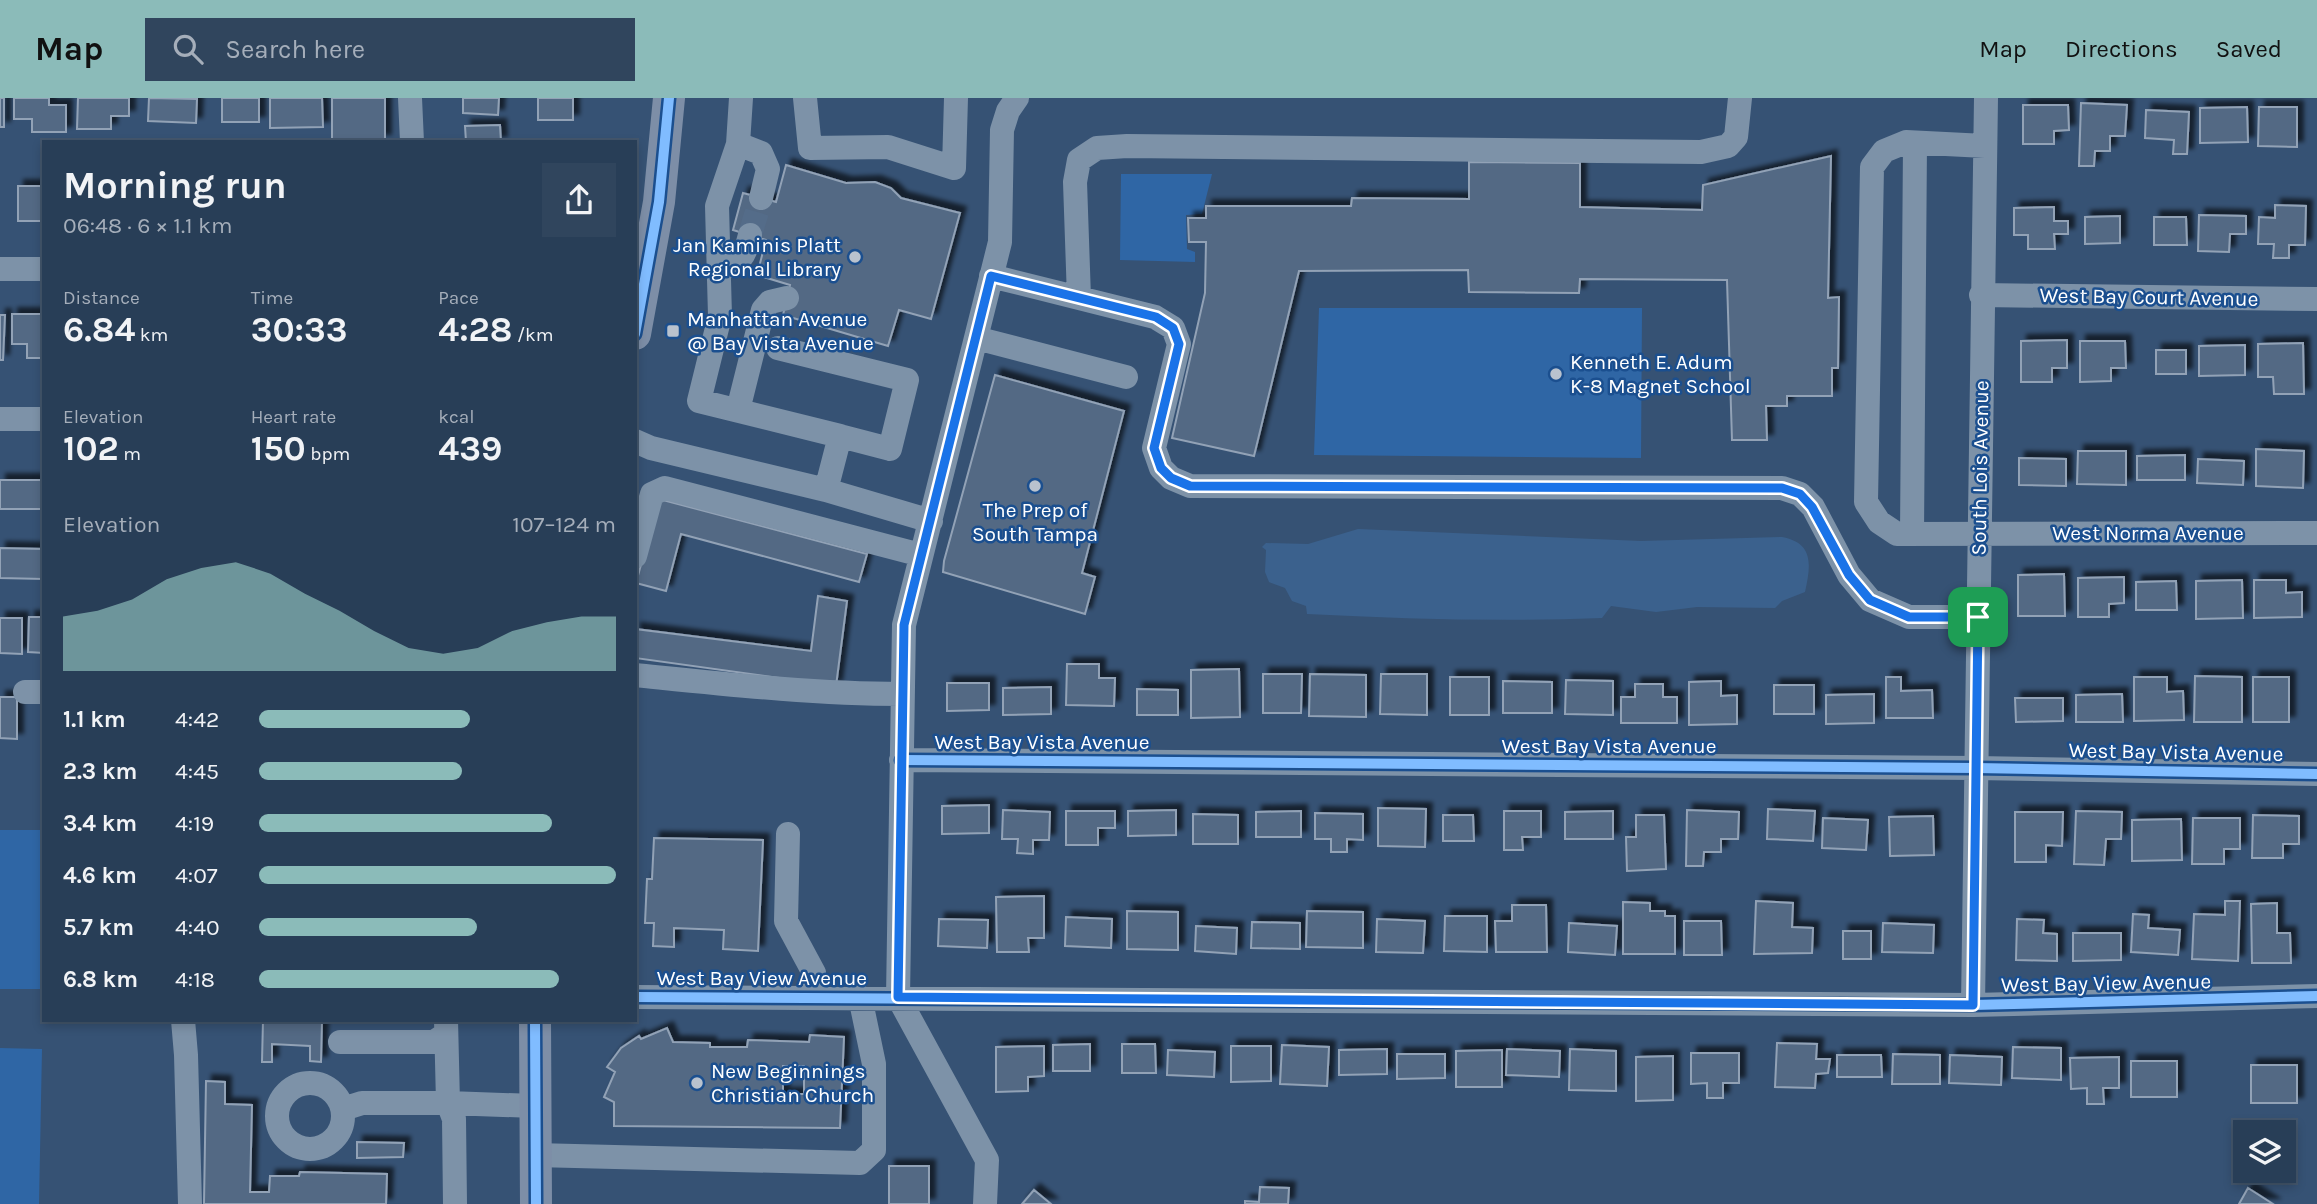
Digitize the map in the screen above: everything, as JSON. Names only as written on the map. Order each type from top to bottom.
[{"type":"main road","points":[[637,323],[659,202],[668,98]]},
{"type":"main road","points":[[535,1022],[536,1204]]},
{"type":"street","points":[[410,98],[412,140]]},
{"type":"street","points":[[741,98],[738,144],[717,206],[720,316],[699,401],[890,449],[907,380],[778,348]]},
{"type":"street","points":[[805,98],[810,148],[888,147],[954,169],[956,98]]},
{"type":"street","points":[[985,1204],[987,1160],[898,997],[902,694],[904,625],[1000,242],[1002,130],[1008,111],[1017,98]]},
{"type":"street","points":[[1079,298],[1075,182],[1079,159],[1097,148],[1141,146],[1701,152],[1728,146],[1736,137],[1740,98]]},
{"type":"street","name":"South Lois Avenue","points":[[1973,1005],[1981,295],[1986,98]]},
{"type":"street","points":[[1915,143],[1912,534],[1897,534],[1879,522],[1866,502],[1872,167],[1884,151],[1906,142],[1984,146]]},
{"type":"street","points":[[738,144],[761,153],[768,169],[761,198]]},
{"type":"street","points":[[718,270],[737,263],[746,253],[750,235]]},
{"type":"street","points":[[0,269],[42,269]]},
{"type":"street","points":[[991,276],[1156,317],[1173,328],[1179,344],[1154,448],[1161,468],[1171,478],[1190,486],[1782,488],[1800,494],[1812,507],[1849,575],[1870,600],[1909,617],[1978,617]]},
{"type":"street","name":"West Bay Court Avenue","points":[[1981,295],[2317,299]]},
{"type":"street","points":[[737,410],[763,310],[770,302],[787,298]]},
{"type":"street","points":[[976,338],[1126,377]]},
{"type":"street","points":[[0,418],[42,419]]},
{"type":"street","points":[[826,490],[840,436]]},
{"type":"street","points":[[637,441],[651,448],[826,490],[931,521]]},
{"type":"street","points":[[637,549],[652,494],[665,488],[921,555]]},
{"type":"street","name":"West Norma Avenue","points":[[1912,534],[2317,533]]},
{"type":"street","points":[[637,675],[858,694],[902,694]]},
{"type":"street","name":"West Bay Vista Avenue","points":[[901,760],[1976,768],[2317,774]]},
{"type":"street","points":[[789,834],[786,921],[814,973],[816,997]]},
{"type":"street","name":"West Bay View Avenue","points":[[637,997],[1973,1005],[2317,996]]},
{"type":"street","points":[[536,1156],[860,1163],[874,1150],[874,1064],[860,997]]},
{"type":"street","points":[[183,1022],[190,1204]]},
{"type":"street","points":[[340,1042],[434,1042],[446,1027]]},
{"type":"street","points":[[446,1027],[448,1103],[454,1119],[455,1204]]},
{"type":"street","points":[[343,1109],[362,1103],[535,1106]]},
{"type":"shaded area","points":[[1121,174],[1212,174],[1202,214],[1186,215],[1187,249],[1195,252],[1195,262],[1120,260]]},
{"type":"shaded area","points":[[1319,308],[1642,308],[1641,458],[1314,455]]},
{"type":"shaded area","points":[[1358,529],[1641,541],[1782,537],[1800,544],[1809,564],[1805,592],[1782,601],[1775,608],[1697,607],[1656,612],[1611,606],[1602,618],[1455,619],[1307,614],[1306,606],[1292,601],[1285,588],[1269,582],[1265,572],[1266,550],[1262,547],[1266,543],[1308,544]]},
{"type":"shaded area","points":[[0,830],[42,830],[42,989],[0,989]]},
{"type":"shaded area","points":[[0,1048],[42,1049],[39,1204],[0,1204]]},
{"type":"building","points":[[0,98],[4,98],[4,127],[0,127]]},
{"type":"building","points":[[14,98],[49,98],[49,105],[66,105],[66,132],[32,132],[32,119],[14,119]]},
{"type":"building","points":[[78,98],[129,98],[129,116],[111,116],[111,129],[77,129]]},
{"type":"building","points":[[149,98],[197,99],[196,123],[148,121]]},
{"type":"building","points":[[222,98],[259,98],[259,122],[222,122]]},
{"type":"building","points":[[270,98],[322,98],[323,127],[270,128]]},
{"type":"building","points":[[332,98],[385,98],[385,140],[332,139]]},
{"type":"building","points":[[463,98],[499,98],[498,115],[463,113]]},
{"type":"building","points":[[538,98],[573,98],[573,120],[538,120]]},
{"type":"building","points":[[2081,103],[2127,105],[2125,136],[2110,136],[2110,151],[2095,151],[2094,166],[2079,166]]},
{"type":"building","points":[[2023,105],[2068,105],[2069,130],[2054,131],[2054,144],[2023,144]]},
{"type":"building","points":[[2247,107],[2248,142],[2200,143],[2200,108]]},
{"type":"building","points":[[2259,107],[2297,107],[2297,147],[2258,146]]},
{"type":"building","points":[[2146,110],[2189,112],[2187,154],[2173,154],[2174,140],[2145,138]]},
{"type":"building","points":[[500,125],[501,140],[466,140],[465,126]]},
{"type":"building","points":[[1831,156],[1828,298],[1839,297],[1838,368],[1832,368],[1832,396],[1787,396],[1787,406],[1766,406],[1767,440],[1732,440],[1727,280],[1580,279],[1579,293],[1469,292],[1468,270],[1299,271],[1254,456],[1172,438],[1205,293],[1206,242],[1189,242],[1188,218],[1206,218],[1206,206],[1351,206],[1352,198],[1469,199],[1469,162],[1580,163],[1580,207],[1702,210],[1703,185]]},
{"type":"building","name":"Jan Kaminis Platt Regional Library","points":[[786,165],[846,183],[875,182],[891,188],[901,198],[960,213],[931,319],[899,310],[888,346],[783,315],[790,285],[757,275],[766,240],[733,230],[743,193],[776,202]]},
{"type":"building","points":[[18,186],[42,186],[42,221],[18,221]]},
{"type":"building","points":[[2275,205],[2306,206],[2305,245],[2289,245],[2289,258],[2273,258],[2274,244],[2258,244],[2259,217],[2275,218]]},
{"type":"building","points":[[2054,207],[2054,221],[2068,221],[2068,234],[2054,234],[2055,249],[2028,249],[2028,235],[2014,235],[2014,208]]},
{"type":"building","points":[[2199,215],[2246,216],[2246,234],[2230,234],[2229,252],[2198,251]]},
{"type":"building","points":[[2120,216],[2120,243],[2085,244],[2085,217]]},
{"type":"building","points":[[2154,217],[2186,217],[2187,245],[2154,245]]},
{"type":"building","points":[[12,314],[42,314],[42,358],[27,358],[27,344],[12,344]]},
{"type":"building","points":[[0,315],[5,315],[3,360],[0,360]]},
{"type":"building","points":[[2067,340],[2067,368],[2052,368],[2052,382],[2021,382],[2021,341]]},
{"type":"building","points":[[2080,341],[2125,341],[2126,368],[2111,368],[2111,381],[2080,382]]},
{"type":"building","points":[[2303,343],[2304,394],[2274,394],[2273,377],[2258,377],[2258,344]]},
{"type":"building","points":[[2245,345],[2245,375],[2199,376],[2199,346]]},
{"type":"building","points":[[2156,350],[2186,350],[2186,374],[2156,374]]},
{"type":"building","name":"The Prep of South Tampa","points":[[995,375],[1124,411],[1082,573],[1095,577],[1085,614],[943,572]]},
{"type":"building","points":[[2256,449],[2304,451],[2303,488],[2256,486]]},
{"type":"building","points":[[2078,451],[2126,451],[2126,485],[2077,484]]},
{"type":"building","points":[[2185,455],[2185,480],[2137,480],[2137,456]]},
{"type":"building","points":[[2019,458],[2066,459],[2066,486],[2019,485]]},
{"type":"building","points":[[2198,459],[2244,461],[2243,485],[2197,483]]},
{"type":"building","points":[[0,480],[42,480],[42,509],[0,509]]},
{"type":"building","points":[[659,499],[867,554],[859,582],[681,534],[666,591],[637,583]]},
{"type":"building","points":[[0,548],[42,549],[42,579],[0,578]]},
{"type":"building","points":[[2064,574],[2065,616],[2018,616],[2018,575]]},
{"type":"building","points":[[2124,577],[2124,603],[2109,604],[2109,617],[2078,617],[2078,578]]},
{"type":"building","points":[[2242,580],[2243,618],[2196,619],[2196,581]]},
{"type":"building","points":[[2254,580],[2286,580],[2286,593],[2302,592],[2302,617],[2254,618]]},
{"type":"building","points":[[2176,581],[2177,610],[2136,610],[2136,582]]},
{"type":"building","points":[[818,596],[847,601],[836,686],[637,658],[637,629],[811,651]]},
{"type":"building","points":[[29,617],[42,617],[42,653],[28,652]]},
{"type":"building","points":[[0,618],[22,618],[22,654],[0,653]]},
{"type":"building","points":[[1067,664],[1099,664],[1099,678],[1115,678],[1114,706],[1066,705]]},
{"type":"building","points":[[1239,669],[1240,717],[1191,718],[1191,670]]},
{"type":"building","points":[[1263,674],[1302,674],[1301,713],[1263,713]]},
{"type":"building","points":[[1310,674],[1366,675],[1366,717],[1309,716]]},
{"type":"building","points":[[1381,674],[1427,674],[1427,715],[1380,714]]},
{"type":"building","points":[[2195,676],[2242,677],[2242,722],[2194,722]]},
{"type":"building","points":[[1450,677],[1489,677],[1489,715],[1450,715]]},
{"type":"building","points":[[1886,677],[1901,677],[1901,691],[1932,690],[1933,718],[1886,718]]},
{"type":"building","points":[[2134,677],[2167,677],[2167,692],[2183,691],[2184,720],[2134,721]]},
{"type":"building","points":[[2253,677],[2289,677],[2289,722],[2253,722]]},
{"type":"building","points":[[1566,680],[1613,681],[1613,715],[1565,714]]},
{"type":"building","points":[[1503,681],[1552,682],[1552,713],[1503,713]]},
{"type":"building","points":[[1721,681],[1721,696],[1737,695],[1737,724],[1689,725],[1689,682]]},
{"type":"building","points":[[947,683],[989,683],[989,710],[947,711]]},
{"type":"building","points":[[1635,684],[1663,684],[1663,697],[1677,697],[1677,723],[1621,723],[1621,697],[1635,697]]},
{"type":"building","points":[[1774,685],[1814,685],[1814,714],[1774,714]]},
{"type":"building","points":[[1051,687],[1051,714],[1003,715],[1003,688]]},
{"type":"building","points":[[1137,689],[1178,690],[1178,715],[1137,715]]},
{"type":"building","points":[[1874,694],[1874,723],[1826,724],[1826,695]]},
{"type":"building","points":[[2122,694],[2123,722],[2076,722],[2076,695]]},
{"type":"building","points":[[0,697],[17,697],[17,739],[0,738]]},
{"type":"building","points":[[2015,698],[2063,698],[2063,721],[2016,722]]},
{"type":"building","points":[[989,805],[989,833],[942,834],[942,806]]},
{"type":"building","points":[[1378,808],[1426,809],[1425,847],[1378,846]]},
{"type":"building","points":[[1768,809],[1815,811],[1813,841],[1767,839]]},
{"type":"building","points":[[1003,810],[1050,812],[1049,840],[1033,840],[1033,854],[1017,853],[1018,839],[1002,839]]},
{"type":"building","points":[[1176,810],[1176,835],[1128,836],[1128,811]]},
{"type":"building","points":[[1687,810],[1739,812],[1738,839],[1721,839],[1721,852],[1704,852],[1703,866],[1686,866]]},
{"type":"building","points":[[1066,811],[1115,811],[1115,828],[1098,828],[1098,845],[1066,845]]},
{"type":"building","points":[[1301,811],[1301,837],[1256,837],[1256,812]]},
{"type":"building","points":[[1504,811],[1541,811],[1541,837],[1522,837],[1523,850],[1504,850]]},
{"type":"building","points":[[1613,811],[1613,839],[1565,839],[1565,812]]},
{"type":"building","points":[[2076,811],[2122,812],[2121,839],[2106,839],[2104,865],[2074,864]]},
{"type":"building","points":[[2015,812],[2063,812],[2062,846],[2046,845],[2046,862],[2015,862]]},
{"type":"building","points":[[1315,813],[1363,814],[1363,840],[1347,839],[1347,852],[1331,852],[1331,839],[1315,839]]},
{"type":"building","points":[[1193,814],[1238,815],[1238,844],[1193,844]]},
{"type":"building","points":[[1443,815],[1473,815],[1474,841],[1443,841]]},
{"type":"building","points":[[1636,815],[1664,815],[1666,869],[1627,871],[1626,837],[1636,837]]},
{"type":"building","points":[[2253,815],[2299,816],[2299,844],[2283,844],[2283,858],[2252,858]]},
{"type":"building","points":[[1933,816],[1934,855],[1890,856],[1889,817]]},
{"type":"building","points":[[1823,818],[1868,820],[1866,850],[1822,848]]},
{"type":"building","points":[[2193,818],[2240,818],[2240,849],[2224,849],[2224,864],[2192,864]]},
{"type":"building","points":[[2181,819],[2182,860],[2132,861],[2132,820]]},
{"type":"building","points":[[654,838],[763,840],[758,951],[723,949],[724,930],[674,928],[674,947],[653,946],[654,923],[645,923],[647,879],[652,879]]},
{"type":"building","points":[[1044,896],[1044,938],[1028,938],[1029,952],[997,952],[996,897]]},
{"type":"building","points":[[1756,901],[1793,903],[1792,927],[1813,928],[1812,953],[1754,954]]},
{"type":"building","points":[[2225,901],[2240,901],[2238,961],[2192,959],[2194,914],[2225,915]]},
{"type":"building","points":[[1623,902],[1650,903],[1650,911],[1665,911],[1665,916],[1675,916],[1675,954],[1623,954]]},
{"type":"building","points":[[2277,903],[2277,933],[2290,933],[2291,963],[2252,963],[2251,904]]},
{"type":"building","points":[[1512,905],[1546,905],[1547,952],[1496,952],[1495,921],[1512,921]]},
{"type":"building","points":[[1127,911],[1178,912],[1178,950],[1127,949]]},
{"type":"building","points":[[1307,911],[1363,912],[1363,948],[1306,947]]},
{"type":"building","points":[[2133,914],[2149,915],[2148,928],[2180,930],[2178,955],[2131,952]]},
{"type":"building","points":[[1445,916],[1487,916],[1487,952],[1444,951]]},
{"type":"building","points":[[1066,917],[1112,919],[1111,948],[1065,946]]},
{"type":"building","points":[[939,919],[988,920],[987,948],[938,946]]},
{"type":"building","points":[[1377,919],[1425,921],[1423,953],[1376,952]]},
{"type":"building","points":[[2017,919],[2044,920],[2043,933],[2057,934],[2057,961],[2016,960]]},
{"type":"building","points":[[1684,921],[1721,921],[1722,955],[1684,955]]},
{"type":"building","points":[[1252,922],[1300,923],[1300,949],[1251,948]]},
{"type":"building","points":[[1569,923],[1617,926],[1615,955],[1568,952]]},
{"type":"building","points":[[1883,923],[1934,925],[1933,953],[1882,952]]},
{"type":"building","points":[[1196,926],[1237,928],[1236,954],[1195,951]]},
{"type":"building","points":[[1843,931],[1871,931],[1871,959],[1843,959]]},
{"type":"building","points":[[2073,933],[2121,933],[2121,960],[2073,961]]},
{"type":"building","points":[[263,1022],[322,1022],[321,1062],[310,1061],[310,1046],[272,1044],[272,1062],[262,1062]]},
{"type":"building","name":"New Beginnings Christian Church","points":[[667,1028],[673,1042],[710,1043],[710,1047],[747,1047],[748,1040],[809,1042],[810,1035],[844,1037],[840,1128],[614,1126],[614,1102],[604,1097],[615,1072],[607,1067],[621,1048],[639,1036],[641,1039]],"holes":[[[783,1066],[804,1066],[804,1094],[783,1094]]]},
{"type":"building","points":[[1777,1043],[1817,1044],[1816,1059],[1830,1059],[1828,1073],[1816,1074],[1815,1088],[1775,1087]]},
{"type":"building","points":[[1090,1044],[1090,1071],[1053,1071],[1053,1045]]},
{"type":"building","points":[[1122,1044],[1155,1044],[1156,1073],[1122,1073]]},
{"type":"building","points":[[1282,1045],[1329,1047],[1327,1086],[1280,1084]]},
{"type":"building","points":[[1044,1046],[1044,1076],[1028,1077],[1028,1091],[996,1092],[996,1047]]},
{"type":"building","points":[[1231,1046],[1271,1046],[1271,1081],[1231,1082]]},
{"type":"building","points":[[2013,1047],[2061,1048],[2061,1080],[2012,1078]]},
{"type":"building","points":[[1387,1049],[1387,1074],[1339,1075],[1339,1050]]},
{"type":"building","points":[[1507,1049],[1560,1051],[1559,1077],[1506,1075]]},
{"type":"building","points":[[1570,1049],[1616,1051],[1616,1091],[1569,1090]]},
{"type":"building","points":[[1168,1050],[1215,1052],[1214,1077],[1167,1075]]},
{"type":"building","points":[[1502,1050],[1502,1087],[1456,1087],[1456,1051]]},
{"type":"building","points":[[1691,1053],[1739,1053],[1739,1083],[1723,1083],[1723,1098],[1707,1098],[1707,1083],[1691,1084]]},
{"type":"building","points":[[1397,1054],[1445,1054],[1445,1078],[1397,1079]]},
{"type":"building","points":[[1893,1054],[1940,1055],[1940,1084],[1892,1084]]},
{"type":"building","points":[[1837,1055],[1881,1055],[1882,1077],[1837,1077]]},
{"type":"building","points":[[1950,1055],[2002,1057],[2001,1085],[1949,1083]]},
{"type":"building","points":[[1673,1056],[1673,1100],[1636,1101],[1636,1057]]},
{"type":"building","points":[[2119,1057],[2119,1088],[2103,1088],[2104,1104],[2087,1104],[2087,1088],[2071,1089],[2070,1058]]},
{"type":"building","points":[[2131,1061],[2177,1061],[2177,1097],[2131,1097]]},
{"type":"building","points":[[2251,1065],[2297,1065],[2297,1103],[2251,1103]]},
{"type":"building","points":[[206,1081],[225,1082],[225,1104],[252,1105],[250,1192],[269,1192],[270,1176],[299,1176],[300,1172],[387,1174],[386,1204],[204,1204]]},
{"type":"building","points":[[357,1142],[404,1143],[403,1157],[357,1158]]},
{"type":"building","points":[[889,1166],[929,1166],[929,1204],[889,1204]]},
{"type":"building","points":[[1260,1187],[1289,1188],[1288,1204],[1245,1204],[1245,1201],[1259,1202]]},
{"type":"building","points":[[2248,1188],[2273,1204],[2239,1204]]},
{"type":"building","points":[[1034,1190],[1051,1204],[1022,1204]]},
{"type":"tunnel","points":[[750,235],[761,198]]},
{"type":"cycle path","points":[[637,323],[659,202],[669,98]]},
{"type":"cycle path","points":[[901,760],[1976,768],[2317,774]]},
{"type":"cycle path","points":[[637,997],[1973,1005],[2317,996]]},
{"type":"cycle path","points":[[535,1022],[536,1204]]},
{"type":"place","name":"Jan Kaminis Platt Regional Library","points":[[855,257]]},
{"type":"place","name":"Manhattan Avenue @ Bay Vista Avenue","points":[[673,331]]},
{"type":"place","name":"Kenneth E. Adum K-8 Magnet School","points":[[1556,374]]},
{"type":"place","name":"The Prep of South Tampa","points":[[1035,486]]},
{"type":"place","name":"New Beginnings Christian Church","points":[[697,1083]]},
{"type":"route","points":[[991,276],[1156,317],[1173,328],[1179,344],[1154,448],[1161,468],[1171,478],[1190,486],[1782,488],[1800,494],[1812,507],[1849,575],[1870,600],[1909,617],[1978,617],[1973,1005],[898,997],[904,625],[991,276]]}]
